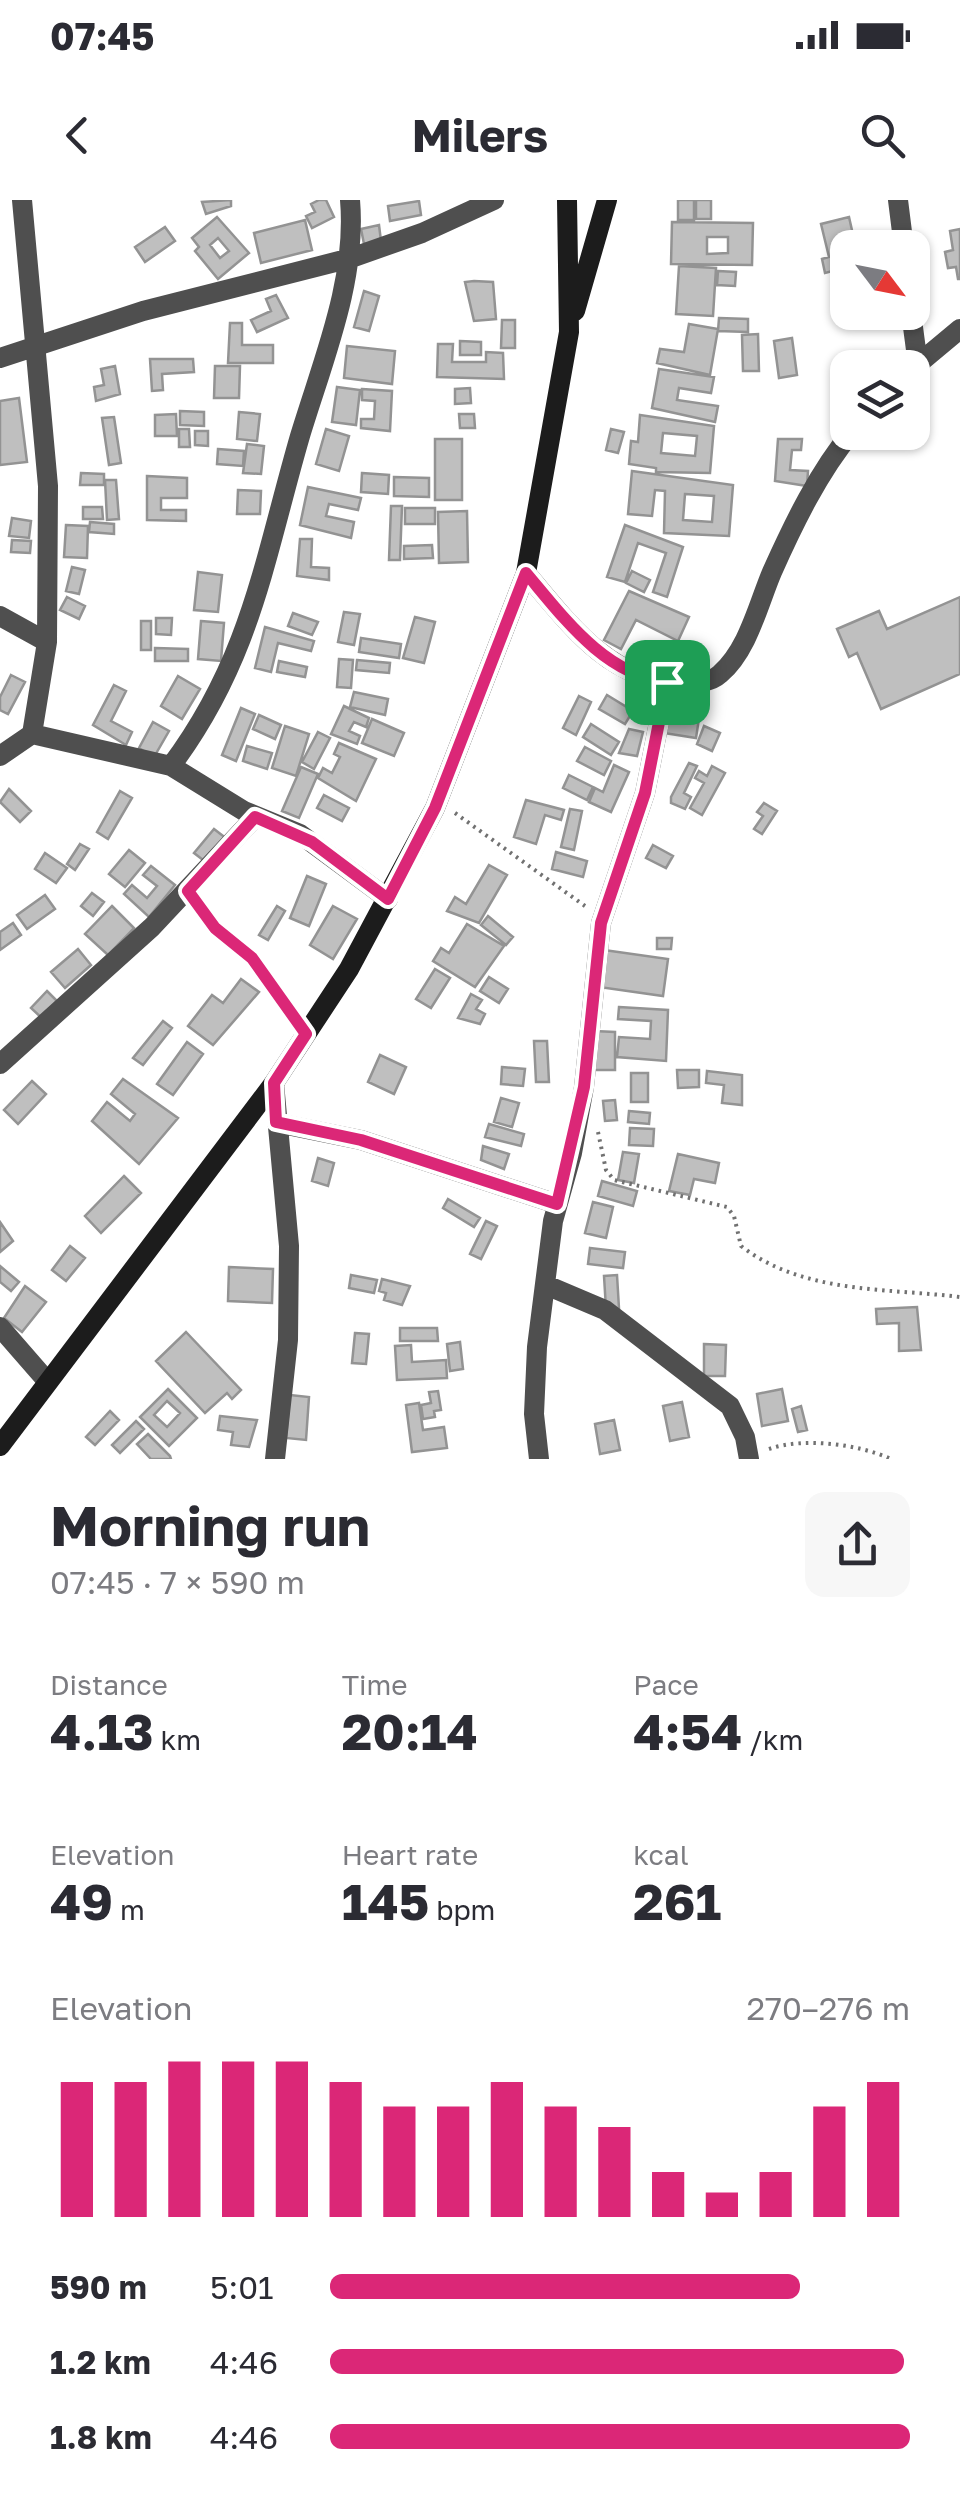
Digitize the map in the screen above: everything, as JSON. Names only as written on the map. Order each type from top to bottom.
[{"type":"main road","points":[[567,200],[569,332]]},
{"type":"main road","points":[[0,1446],[274,1083],[388,899],[438,799],[526,573],[569,332],[607,200]]},
{"type":"street","points":[[0,756],[32,734],[47,642],[48,486],[22,200]]},
{"type":"street","points":[[171,766],[213,702],[249,626],[351,258],[350,200]]},
{"type":"street","points":[[0,358],[143,312],[351,258],[422,233],[494,200]]},
{"type":"street","points":[[898,200],[902,230]]},
{"type":"street","points":[[930,354],[960,329]]},
{"type":"street","points":[[526,573],[566,620],[622,670],[667,682],[711,680],[730,662],[781,552],[841,450]]},
{"type":"street","points":[[0,616],[47,642]]},
{"type":"street","points":[[539,1459],[534,1402],[546,1285],[557,1204],[580,1111],[603,914],[645,793],[667,682]]},
{"type":"street","points":[[32,734],[171,766],[255,817],[312,842],[388,899]]},
{"type":"street","points":[[0,1064],[188,891],[255,817]]},
{"type":"street","points":[[274,1083],[290,1246],[288,1340],[275,1459]]},
{"type":"street","points":[[276,1122],[361,1140],[557,1204]]},
{"type":"street","points":[[546,1285],[605,1310],[730,1406],[756,1456]]},
{"type":"street","points":[[0,1327],[47,1381]]},
{"type":"path","points":[[438,799],[538,876],[603,914]]},
{"type":"path","points":[[188,891],[215,928],[252,958],[306,1034]]},
{"type":"path","points":[[580,1111],[598,1132],[612,1178],[624,1185],[726,1207],[734,1216],[741,1246],[762,1260],[844,1288],[960,1297]]},
{"type":"path","points":[[756,1456],[784,1444],[862,1449],[891,1459]]},
{"type":"building","points":[[231,200],[231,206],[206,214],[202,202]]},
{"type":"building","points":[[326,200],[334,217],[312,228],[306,216],[315,212],[311,204]]},
{"type":"building","points":[[678,200],[694,200],[694,220],[678,220]]},
{"type":"building","points":[[696,200],[711,200],[711,219],[696,219]]},
{"type":"building","points":[[419,201],[421,215],[390,221],[388,206]]},
{"type":"building","points":[[217,217],[249,253],[218,279],[195,251],[199,247],[192,238]],"holes":[[[218,238],[229,251],[220,258],[210,245]]]},
{"type":"building","points":[[849,217],[852,230],[830,230],[830,272],[825,273],[822,259],[829,257],[821,224]]},
{"type":"building","points":[[305,220],[312,250],[261,263],[254,233]]},
{"type":"building","points":[[672,222],[753,223],[752,265],[671,264]],"holes":[[[707,237],[728,237],[728,253],[707,254]]]},
{"type":"building","points":[[379,225],[381,241],[364,244],[361,229]]},
{"type":"building","points":[[165,227],[175,241],[145,262],[135,247]]},
{"type":"building","points":[[960,229],[958,279],[956,267],[948,268],[945,252],[953,250],[950,231]]},
{"type":"building","points":[[679,266],[716,268],[713,316],[676,314]]},
{"type":"building","points":[[718,271],[736,272],[735,286],[717,285]]},
{"type":"building","points":[[465,282],[493,282],[496,319],[474,321]]},
{"type":"building","points":[[364,291],[379,296],[369,331],[354,327]]},
{"type":"building","points":[[276,295],[288,318],[257,332],[251,320],[271,311],[266,299]]},
{"type":"building","points":[[719,318],[748,319],[748,332],[718,331]]},
{"type":"building","points":[[502,320],[515,320],[515,348],[501,348]]},
{"type":"building","points":[[230,323],[242,323],[242,345],[273,345],[273,363],[228,363]]},
{"type":"building","points":[[689,324],[718,329],[710,375],[657,363],[660,349],[684,352]]},
{"type":"building","points":[[758,334],[759,371],[743,371],[742,335]]},
{"type":"building","points":[[792,338],[797,375],[779,378],[774,341]]},
{"type":"building","points":[[460,341],[481,342],[481,355],[460,355]]},
{"type":"building","points":[[438,344],[453,344],[452,362],[486,362],[486,352],[503,353],[504,379],[437,377]]},
{"type":"building","points":[[347,346],[395,351],[392,384],[344,378]]},
{"type":"building","points":[[150,359],[193,359],[194,372],[162,374],[163,390],[152,391]]},
{"type":"building","points":[[115,366],[120,394],[96,401],[94,387],[104,385],[101,369]]},
{"type":"building","points":[[215,366],[240,366],[239,398],[214,398]]},
{"type":"building","points":[[659,369],[714,377],[711,393],[679,388],[677,400],[718,406],[715,422],[652,408]]},
{"type":"building","points":[[337,387],[360,390],[356,425],[332,422]]},
{"type":"building","points":[[470,388],[471,403],[455,404],[455,389]]},
{"type":"building","points":[[362,389],[392,391],[390,431],[361,428],[361,419],[374,419],[375,401],[362,400]]},
{"type":"building","points":[[19,398],[27,462],[0,465],[0,401]]},
{"type":"building","points":[[180,411],[204,412],[204,426],[180,425]]},
{"type":"building","points":[[239,412],[260,414],[257,441],[237,439]]},
{"type":"building","points":[[176,414],[177,436],[155,436],[155,415]]},
{"type":"building","points":[[459,414],[474,414],[475,428],[460,428]]},
{"type":"building","points":[[640,415],[714,426],[710,473],[656,472],[656,468],[629,464],[631,441],[638,442]],"holes":[[[663,433],[697,436],[695,456],[661,453]]]},
{"type":"building","points":[[114,417],[121,463],[109,465],[102,418]]},
{"type":"building","points":[[179,429],[189,429],[190,447],[179,447]]},
{"type":"building","points":[[326,429],[349,436],[339,471],[316,464]]},
{"type":"building","points":[[611,429],[624,432],[618,453],[606,450]]},
{"type":"building","points":[[195,431],[208,431],[208,446],[195,445]]},
{"type":"building","points":[[435,439],[462,439],[462,500],[435,500]]},
{"type":"building","points":[[778,439],[802,439],[801,450],[792,450],[790,470],[808,471],[807,486],[775,481]]},
{"type":"building","points":[[247,444],[264,446],[261,474],[243,473]]},
{"type":"building","points":[[218,449],[244,451],[243,466],[217,464]]},
{"type":"building","points":[[632,471],[733,485],[729,536],[664,533],[665,491],[655,490],[652,516],[628,514]],"holes":[[[685,494],[714,496],[712,522],[683,520]]]},
{"type":"building","points":[[81,473],[104,474],[104,485],[80,485]]},
{"type":"building","points":[[362,473],[389,475],[388,494],[361,492]]},
{"type":"building","points":[[147,476],[187,478],[187,498],[161,498],[161,510],[186,510],[186,521],[147,520]]},
{"type":"building","points":[[394,477],[429,478],[429,497],[394,496]]},
{"type":"building","points":[[105,480],[116,480],[119,519],[107,520]]},
{"type":"building","points":[[308,487],[361,498],[358,510],[329,504],[326,516],[354,522],[351,538],[300,525]]},
{"type":"building","points":[[238,490],[261,491],[260,514],[237,514]]},
{"type":"building","points":[[391,506],[402,506],[400,560],[389,560]]},
{"type":"building","points":[[83,507],[102,507],[103,519],[83,519]]},
{"type":"building","points":[[405,508],[435,508],[435,524],[405,524]]},
{"type":"building","points":[[467,511],[468,562],[439,563],[438,512]]},
{"type":"building","points":[[12,518],[31,521],[29,538],[9,536]]},
{"type":"building","points":[[90,522],[114,524],[114,534],[89,532]]},
{"type":"building","points":[[66,525],[88,526],[87,558],[64,557]]},
{"type":"building","points":[[625,525],[683,547],[667,597],[653,592],[666,553],[638,543],[625,582],[607,577]]},
{"type":"building","points":[[300,539],[312,539],[311,567],[329,568],[329,580],[297,576]]},
{"type":"building","points":[[12,540],[31,541],[30,553],[11,552]]},
{"type":"building","points":[[432,545],[433,558],[404,559],[404,546]]},
{"type":"building","points":[[72,567],[85,570],[79,594],[66,591]]},
{"type":"building","points":[[632,571],[650,580],[644,592],[626,583]]},
{"type":"building","points":[[198,572],[222,575],[218,612],[194,610]]},
{"type":"building","points":[[629,591],[689,617],[678,641],[636,620],[621,649],[604,640]]},
{"type":"building","points":[[67,597],[85,606],[79,619],[60,610]]},
{"type":"building","points":[[960,597],[960,674],[881,709],[857,653],[849,657],[837,629],[879,611],[887,629]]},
{"type":"building","points":[[344,612],[360,614],[354,645],[338,642]]},
{"type":"building","points":[[293,613],[318,622],[312,635],[288,626]]},
{"type":"building","points":[[415,617],[435,622],[424,663],[403,658]]},
{"type":"building","points":[[156,618],[172,618],[171,635],[156,634]]},
{"type":"building","points":[[141,621],[151,621],[151,650],[141,650]]},
{"type":"building","points":[[201,621],[224,623],[221,661],[198,659]]},
{"type":"building","points":[[265,627],[314,641],[311,651],[278,643],[271,672],[255,668]]},
{"type":"building","points":[[361,638],[401,644],[399,658],[359,652]]},
{"type":"building","points":[[155,648],[188,649],[188,661],[155,661]]},
{"type":"building","points":[[339,659],[353,660],[351,688],[337,687]]},
{"type":"building","points":[[357,660],[390,663],[389,673],[356,670]]},
{"type":"building","points":[[279,661],[307,667],[305,677],[277,672]]},
{"type":"building","points":[[11,675],[25,682],[8,714],[0,710],[0,697]]},
{"type":"building","points":[[178,676],[200,689],[182,719],[161,706]]},
{"type":"building","points":[[114,685],[126,691],[111,721],[132,732],[126,745],[93,725]]},
{"type":"building","points":[[354,692],[388,699],[385,715],[350,707]]},
{"type":"building","points":[[607,695],[633,711],[625,724],[599,709]]},
{"type":"building","points":[[579,696],[591,702],[576,735],[563,728]]},
{"type":"building","points":[[344,706],[369,718],[366,727],[354,722],[349,731],[360,736],[357,744],[331,734]]},
{"type":"building","points":[[669,707],[700,712],[696,738],[664,733]]},
{"type":"building","points":[[241,708],[255,714],[236,761],[222,755]]},
{"type":"building","points":[[259,715],[281,725],[275,739],[253,729]]},
{"type":"building","points":[[372,719],[404,733],[394,756],[362,743]]},
{"type":"building","points":[[153,722],[169,731],[154,757],[139,748]]},
{"type":"building","points":[[591,724],[619,742],[611,755],[583,737]]},
{"type":"building","points":[[285,726],[309,734],[296,776],[272,768]]},
{"type":"building","points":[[704,726],[720,733],[712,751],[697,744]]},
{"type":"building","points":[[629,729],[643,732],[637,756],[619,753]]},
{"type":"building","points":[[318,732],[330,738],[314,769],[302,762]]},
{"type":"building","points":[[339,743],[376,759],[356,801],[318,778],[323,768],[332,773],[340,757],[334,754]]},
{"type":"building","points":[[247,746],[272,753],[267,769],[243,761]]},
{"type":"building","points":[[585,747],[611,761],[604,775],[577,761]]},
{"type":"building","points":[[689,763],[697,766],[684,793],[691,797],[685,809],[671,803],[671,797]]},
{"type":"building","points":[[614,765],[629,772],[611,812],[589,802],[595,788],[603,792]]},
{"type":"building","points":[[712,766],[725,773],[702,815],[690,808],[704,783],[695,778],[699,771],[707,776]]},
{"type":"building","points":[[301,767],[318,774],[299,818],[282,811]]},
{"type":"building","points":[[569,775],[593,787],[587,800],[563,788]]},
{"type":"building","points":[[9,789],[31,811],[20,822],[0,802]]},
{"type":"building","points":[[120,791],[132,798],[108,839],[97,832]]},
{"type":"building","points":[[324,795],[349,808],[342,821],[317,808]]},
{"type":"building","points":[[526,800],[564,810],[561,820],[545,815],[536,844],[514,837]]},
{"type":"building","points":[[764,803],[777,811],[762,834],[754,829],[763,816],[757,812]]},
{"type":"building","points":[[570,809],[582,811],[574,850],[561,847]]},
{"type":"building","points":[[214,829],[227,839],[207,863],[194,853]]},
{"type":"building","points":[[80,844],[89,849],[75,870],[67,864]]},
{"type":"building","points":[[653,845],[673,856],[666,868],[646,858]]},
{"type":"building","points":[[129,850],[145,863],[125,887],[109,874]]},
{"type":"building","points":[[556,852],[587,861],[583,877],[552,869]]},
{"type":"building","points":[[45,853],[67,868],[56,883],[35,869]]},
{"type":"building","points":[[489,865],[507,875],[479,923],[447,911],[455,897],[466,904]]},
{"type":"building","points":[[151,866],[175,885],[149,917],[124,894],[132,885],[147,898],[157,886],[143,875]]},
{"type":"building","points":[[307,876],[326,884],[309,926],[290,918]]},
{"type":"building","points":[[92,893],[104,902],[93,916],[81,906]]},
{"type":"building","points":[[45,895],[55,909],[27,929],[17,915]]},
{"type":"building","points":[[112,906],[134,928],[108,955],[85,934]]},
{"type":"building","points":[[277,906],[285,911],[268,940],[259,935]]},
{"type":"building","points":[[333,906],[357,919],[333,959],[310,945]]},
{"type":"building","points":[[488,916],[513,937],[506,945],[481,925]]},
{"type":"building","points":[[13,923],[21,935],[0,950],[0,932]]},
{"type":"building","points":[[467,924],[504,946],[475,987],[433,961],[441,948],[449,953]]},
{"type":"building","points":[[657,938],[672,938],[671,949],[657,949]]},
{"type":"building","points":[[78,949],[91,965],[65,988],[51,972]]},
{"type":"building","points":[[604,950],[668,959],[663,996],[599,987]]},
{"type":"building","points":[[435,969],[450,978],[431,1008],[416,999]]},
{"type":"building","points":[[489,977],[508,989],[499,1003],[480,991]]},
{"type":"building","points":[[241,979],[259,992],[213,1045],[188,1026],[212,995],[223,1003]]},
{"type":"building","points":[[47,991],[61,1005],[45,1021],[31,1008]]},
{"type":"building","points":[[471,994],[482,1000],[476,1009],[485,1014],[480,1024],[458,1018]]},
{"type":"building","points":[[619,1007],[668,1010],[666,1061],[617,1057],[619,1037],[650,1039],[651,1021],[618,1019]]},
{"type":"building","points":[[163,1021],[172,1028],[143,1065],[133,1058]]},
{"type":"building","points":[[594,1031],[615,1032],[615,1070],[593,1070]]},
{"type":"building","points":[[534,1041],[547,1041],[549,1082],[536,1082]]},
{"type":"building","points":[[187,1042],[203,1054],[173,1095],[157,1084]]},
{"type":"building","points":[[380,1055],[406,1067],[394,1094],[368,1082]]},
{"type":"building","points":[[502,1067],[525,1069],[523,1086],[501,1084]]},
{"type":"building","points":[[677,1070],[699,1070],[699,1087],[678,1088]]},
{"type":"building","points":[[707,1071],[742,1075],[742,1105],[722,1103],[724,1085],[706,1083]]},
{"type":"building","points":[[631,1073],[648,1073],[648,1102],[631,1102]]},
{"type":"building","points":[[123,1079],[178,1118],[139,1164],[92,1121],[107,1102],[130,1121],[135,1114],[111,1094]]},
{"type":"building","points":[[32,1081],[46,1094],[18,1124],[4,1110]]},
{"type":"building","points":[[501,1098],[519,1103],[512,1127],[494,1122]]},
{"type":"building","points":[[615,1100],[617,1120],[605,1121],[603,1101]]},
{"type":"building","points":[[629,1111],[650,1113],[649,1124],[628,1122]]},
{"type":"building","points":[[489,1124],[524,1134],[521,1146],[485,1137]]},
{"type":"building","points":[[630,1128],[654,1129],[653,1146],[629,1145]]},
{"type":"building","points":[[483,1146],[509,1154],[504,1169],[481,1160]]},
{"type":"building","points":[[623,1152],[639,1154],[634,1183],[618,1180]]},
{"type":"building","points":[[678,1154],[719,1163],[715,1183],[694,1179],[690,1195],[669,1191]]},
{"type":"building","points":[[318,1158],[334,1163],[328,1186],[312,1181]]},
{"type":"building","points":[[124,1176],[141,1193],[101,1233],[85,1216]]},
{"type":"building","points":[[602,1181],[637,1191],[633,1206],[598,1196]]},
{"type":"building","points":[[448,1199],[480,1218],[474,1227],[443,1208]]},
{"type":"building","points":[[593,1202],[613,1207],[606,1238],[585,1233]]},
{"type":"building","points":[[486,1221],[497,1226],[481,1259],[470,1254]]},
{"type":"building","points":[[0,1222],[13,1241],[0,1252]]},
{"type":"building","points":[[70,1246],[85,1258],[66,1281],[52,1270]]},
{"type":"building","points":[[590,1248],[625,1252],[623,1268],[588,1264]]},
{"type":"building","points":[[0,1266],[19,1282],[11,1291],[0,1282]]},
{"type":"building","points":[[229,1267],[273,1269],[272,1303],[228,1301]]},
{"type":"building","points":[[351,1275],[377,1280],[374,1293],[349,1288]]},
{"type":"building","points":[[617,1275],[619,1308],[606,1309],[604,1276]]},
{"type":"building","points":[[382,1279],[410,1286],[402,1305],[384,1300],[386,1293],[379,1291]]},
{"type":"building","points":[[25,1286],[46,1302],[22,1332],[4,1318]]},
{"type":"building","points":[[917,1307],[921,1350],[899,1351],[899,1323],[877,1324],[876,1309]]},
{"type":"building","points":[[400,1328],[437,1328],[438,1341],[400,1341]]},
{"type":"building","points":[[186,1332],[241,1390],[232,1399],[227,1393],[205,1413],[156,1361]]},
{"type":"building","points":[[355,1333],[369,1334],[366,1364],[352,1363]]},
{"type":"building","points":[[460,1342],[463,1369],[450,1371],[447,1344]]},
{"type":"building","points":[[704,1344],[726,1345],[725,1376],[704,1376]]},
{"type":"building","points":[[411,1345],[412,1362],[446,1360],[447,1378],[397,1380],[395,1346]]},
{"type":"building","points":[[168,1389],[197,1418],[169,1446],[140,1417]],"holes":[[[167,1401],[180,1413],[167,1427],[154,1415]]]},
{"type":"building","points":[[782,1389],[788,1421],[762,1426],[757,1394]]},
{"type":"building","points":[[438,1391],[441,1410],[434,1411],[435,1417],[423,1419],[421,1405],[431,1403],[429,1392]]},
{"type":"building","points":[[290,1395],[309,1397],[306,1440],[286,1438]]},
{"type":"building","points":[[682,1402],[689,1437],[670,1441],[663,1406]]},
{"type":"building","points":[[419,1403],[423,1430],[444,1427],[447,1448],[412,1452],[406,1405]]},
{"type":"building","points":[[801,1406],[807,1430],[798,1432],[792,1409]]},
{"type":"building","points":[[110,1411],[119,1420],[95,1445],[86,1437]]},
{"type":"building","points":[[220,1416],[257,1420],[249,1447],[231,1445],[233,1432],[218,1430]]},
{"type":"building","points":[[614,1420],[620,1450],[600,1454],[595,1424]]},
{"type":"building","points":[[136,1421],[144,1429],[120,1453],[112,1445]]},
{"type":"building","points":[[148,1434],[171,1459],[151,1459],[137,1444]]},
{"type":"route","points":[[526,573],[566,620],[622,670],[647,680],[667,682],[645,793],[601,923],[584,1087],[572,1153],[557,1204],[361,1140],[276,1122],[274,1083],[306,1034],[286,1012],[252,958],[215,928],[188,891],[255,817],[300,834],[388,899],[435,808],[526,573]]}]
